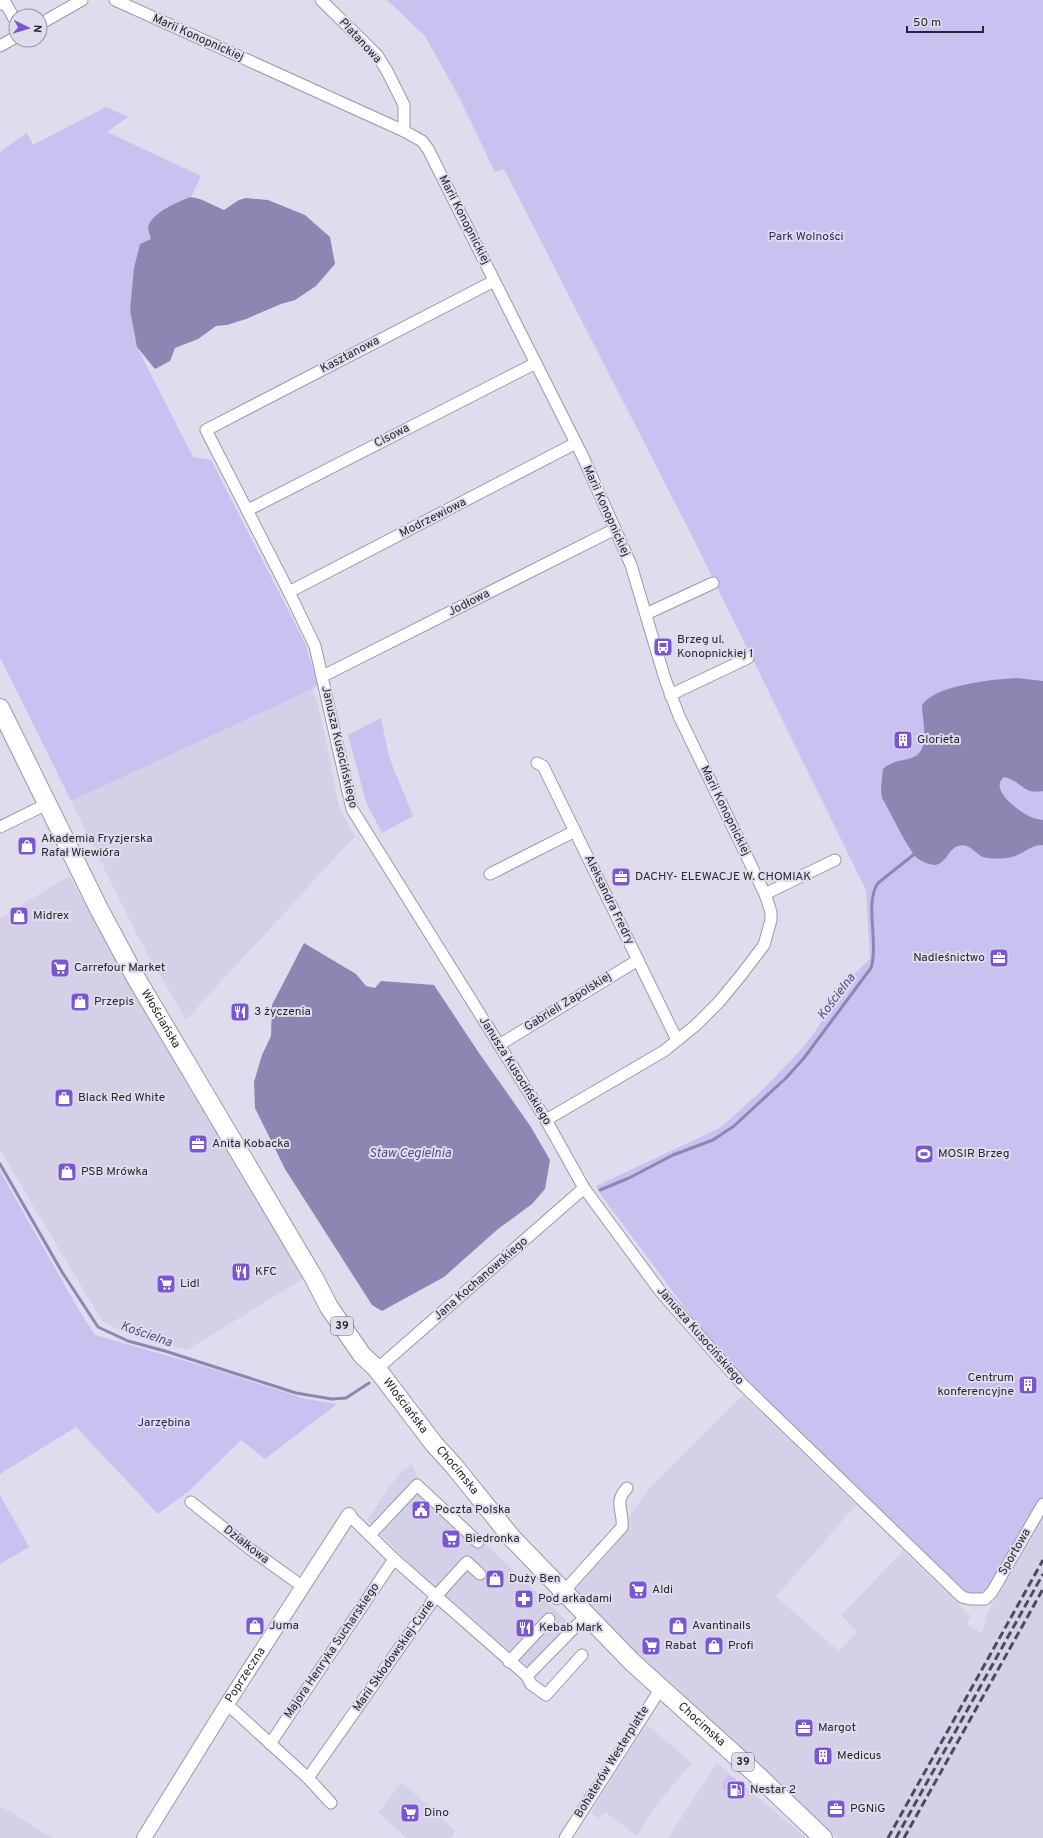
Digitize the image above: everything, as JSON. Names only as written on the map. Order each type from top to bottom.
[{"type":"main road","name":"Włościańska","points":[[0,708],[47,804],[136,978],[314,1278],[336,1304],[369,1350],[377,1369],[434,1444]]},
{"type":"main road","name":"Chocimska","points":[[434,1444],[450,1472],[491,1528],[560,1595],[755,1773],[823,1838]]},
{"type":"main road","name":"Chocimska","points":[[560,1595],[579,1622],[632,1662]]},
{"type":"street","points":[[48,19],[82,0]]},
{"type":"street","name":"Marii Konopnickiej","points":[[115,0],[404,131],[422,141],[428,149],[576,444],[615,529],[630,566],[646,614],[670,695],[765,894],[772,912],[764,945],[719,1002],[696,1025],[664,1051],[546,1120]]},
{"type":"street","name":"Platanowa","points":[[321,0],[377,55],[388,71],[404,105],[404,131]]},
{"type":"street","points":[[0,4],[6,4],[8,8]]},
{"type":"street","name":"Kasztanowa","points":[[206,430],[494,281]]},
{"type":"street","name":"Cisowa","points":[[248,510],[536,363]]},
{"type":"street","name":"Janusza Kusocińskiego","points":[[206,430],[248,510],[315,646],[352,809],[546,1120],[584,1188],[660,1291],[741,1383],[962,1597],[970,1600],[985,1599]]},
{"type":"street","name":"Modrzewiowa","points":[[289,592],[576,444]]},
{"type":"street","name":"Jodłowa","points":[[323,676],[615,529]]},
{"type":"street","points":[[646,614],[713,583]]},
{"type":"street","points":[[670,695],[748,658]]},
{"type":"street","name":"Aleksandra Fredry","points":[[537,763],[543,766],[678,1040]]},
{"type":"street","points":[[0,827],[47,804]]},
{"type":"street","points":[[490,874],[575,831]]},
{"type":"street","points":[[765,894],[835,860]]},
{"type":"street","name":"Gabrieli Zapolskiej","points":[[499,1045],[638,960]]},
{"type":"street","name":"Jana Kochanowskiego","points":[[377,1369],[584,1188]]},
{"type":"street","points":[[370,1535],[417,1484],[478,1542]]},
{"type":"street","points":[[560,1595],[622,1527],[623,1519],[619,1506],[621,1494],[627,1488]]},
{"type":"street","name":"Działkowa","points":[[191,1502],[250,1549],[302,1586]]},
{"type":"street","name":"Sportowa","points":[[985,1599],[992,1592],[1043,1504]]},
{"type":"street","points":[[349,1514],[394,1559],[436,1596],[467,1562],[480,1574]]},
{"type":"street","name":"Poprzeczna","points":[[144,1838],[226,1704],[349,1514]]},
{"type":"street","name":"Majora Henryka Sucharskiego","points":[[270,1744],[394,1559]]},
{"type":"street","name":"Marii Skłodowskiej-Curie","points":[[308,1778],[436,1596],[509,1662],[527,1676],[532,1684],[546,1695],[582,1655]]},
{"type":"street","points":[[509,1662],[549,1619]]},
{"type":"street","points":[[527,1676],[579,1622]]},
{"type":"street","name":"Bohaterów Westerplatte","points":[[565,1838],[661,1688]]},
{"type":"street","points":[[226,1704],[308,1778],[330,1803]]},
{"type":"shaded area","points":[[312,689],[317,700],[339,808],[355,836],[186,1020],[138,937],[71,801]]},
{"type":"shaded area","points":[[69,876],[303,1279],[187,1350],[128,1334],[102,1321],[0,1150],[0,918]]},
{"type":"shaded area","points":[[743,1395],[856,1505],[776,1597],[839,1651],[857,1632],[841,1615],[903,1551],[971,1616],[967,1624],[982,1633],[987,1614],[1043,1516],[1043,1838],[838,1838],[585,1605],[574,1591],[649,1489]]},
{"type":"shaded area","points":[[412,1464],[417,1476],[571,1625],[527,1672],[440,1595],[367,1520],[398,1475]]},
{"type":"shaded area","points":[[646,1724],[692,1763],[653,1809],[637,1836],[605,1812],[599,1819],[591,1812]]},
{"type":"shaded area","points":[[717,1763],[738,1781],[807,1838],[668,1838]]},
{"type":"shaded area","points":[[402,1782],[455,1831],[451,1838],[407,1838],[378,1813]]},
{"type":"shaded area","points":[[0,1806],[25,1821],[52,1838],[0,1838]]},
{"type":"green space","name":"Park Wolności","points":[[387,0],[1043,0],[1043,1503],[985,1599],[970,1599],[741,1383],[601,1195],[596,1186],[720,1128],[759,1093],[800,1051],[814,1033],[840,993],[837,990],[870,959],[866,890],[691,534],[504,169],[495,172],[459,97],[425,36]]},
{"type":"green space","points":[[106,107],[128,117],[107,132],[201,176],[191,197],[160,212],[150,222],[148,227],[152,239],[130,310],[137,347],[193,457],[211,460],[305,643],[318,685],[71,801],[0,657],[0,156],[1,151],[27,133],[33,145]]},
{"type":"green space","points":[[381,718],[389,757],[413,816],[382,833],[366,802],[348,735]]},
{"type":"green space","name":"Jarzębina","points":[[0,1171],[77,1307],[95,1335],[203,1366],[306,1399],[337,1404],[265,1459],[241,1440],[190,1490],[158,1514],[76,1427],[0,1474]]},
{"type":"green space","points":[[0,1495],[29,1547],[0,1564]]},
{"type":"green space","points":[[728,1775],[736,1779],[726,1791],[722,1789],[723,1783]]},
{"type":"water","points":[[191,197],[200,199],[224,210],[239,200],[246,198],[268,200],[305,215],[330,237],[335,264],[316,286],[295,300],[281,304],[246,319],[227,325],[216,326],[198,339],[175,348],[170,361],[155,369],[137,347],[130,310],[134,268],[140,244],[151,239],[148,227],[154,217],[166,208]]},
{"type":"water","points":[[1017,678],[1043,681],[1043,791],[1031,791],[1015,781],[1004,777],[1000,782],[1000,788],[1007,800],[1013,806],[1032,818],[1043,820],[1043,845],[1032,847],[1012,857],[998,859],[980,856],[967,846],[963,845],[952,850],[939,864],[928,864],[916,857],[907,844],[882,798],[881,788],[883,769],[892,763],[916,756],[921,751],[924,737],[922,705],[929,698],[939,692],[966,684]]},
{"type":"water","name":"Staw Cegielnia","points":[[304,943],[356,974],[366,986],[375,988],[381,981],[434,985],[531,1127],[550,1160],[545,1189],[532,1204],[498,1229],[444,1277],[382,1311],[372,1305],[285,1169],[255,1108],[254,1082],[262,1055],[271,1036],[272,1005]]},
{"type":"waterway","name":"Kościelna","points":[[600,1190],[629,1178],[673,1155],[713,1140],[734,1126],[786,1078],[804,1058],[871,968],[874,947],[872,912],[874,891],[878,883],[917,852]]},
{"type":"waterway","name":"Kościelna","points":[[0,1164],[62,1272],[98,1327],[128,1341],[165,1351],[296,1393],[332,1399],[346,1398],[369,1383]]},
{"type":"railway","points":[[888,1838],[1043,1560]]},
{"type":"railway","points":[[896,1838],[1043,1574]]},
{"type":"railway","points":[[904,1838],[1043,1589]]},
{"type":"place","name":"Brzeg ul. Konopnickiej 1","points":[[663,647]]},
{"type":"place","name":"Glorieta","points":[[903,740]]},
{"type":"place","name":"Akademia Fryzjerska Rafał Wiewióra","points":[[27,846]]},
{"type":"place","name":"DACHY- ELEWACJE W. CHOMIAK","points":[[621,877]]},
{"type":"place","name":"Midrex","points":[[19,916]]},
{"type":"place","name":"Nadleśnictwo","points":[[999,958]]},
{"type":"place","name":"Carrefour Market","points":[[60,968]]},
{"type":"place","name":"Przepis","points":[[80,1002]]},
{"type":"place","name":"3 życzenia","points":[[240,1012]]},
{"type":"place","name":"Black Red White","points":[[64,1098]]},
{"type":"place","name":"Anita Kobacka","points":[[198,1144]]},
{"type":"place","name":"MOSIR Brzeg","points":[[924,1154]]},
{"type":"place","name":"PSB Mrówka","points":[[67,1172]]},
{"type":"place","name":"KFC","points":[[241,1272]]},
{"type":"place","name":"Lidl","points":[[166,1284]]},
{"type":"place","name":"Centrum konferencyjne","points":[[1028,1385]]},
{"type":"place","name":"Poczta Polska","points":[[421,1510]]},
{"type":"place","name":"Biedronka","points":[[451,1539]]},
{"type":"place","name":"Duży Ben","points":[[495,1579]]},
{"type":"place","name":"Aldi","points":[[638,1590]]},
{"type":"place","name":"Pod arkadami","points":[[524,1599]]},
{"type":"place","name":"Juma","points":[[255,1626]]},
{"type":"place","name":"Avantinails","points":[[678,1626]]},
{"type":"place","name":"Kebab Mark","points":[[525,1628]]},
{"type":"place","name":"Rabat","points":[[651,1646]]},
{"type":"place","name":"Profi","points":[[714,1646]]},
{"type":"place","name":"Margot","points":[[804,1728]]},
{"type":"place","name":"Medicus","points":[[823,1756]]},
{"type":"place","name":"Nestar 2","points":[[736,1790]]},
{"type":"place","name":"PGNiG","points":[[836,1809]]},
{"type":"place","name":"Dino","points":[[410,1813]]}]
